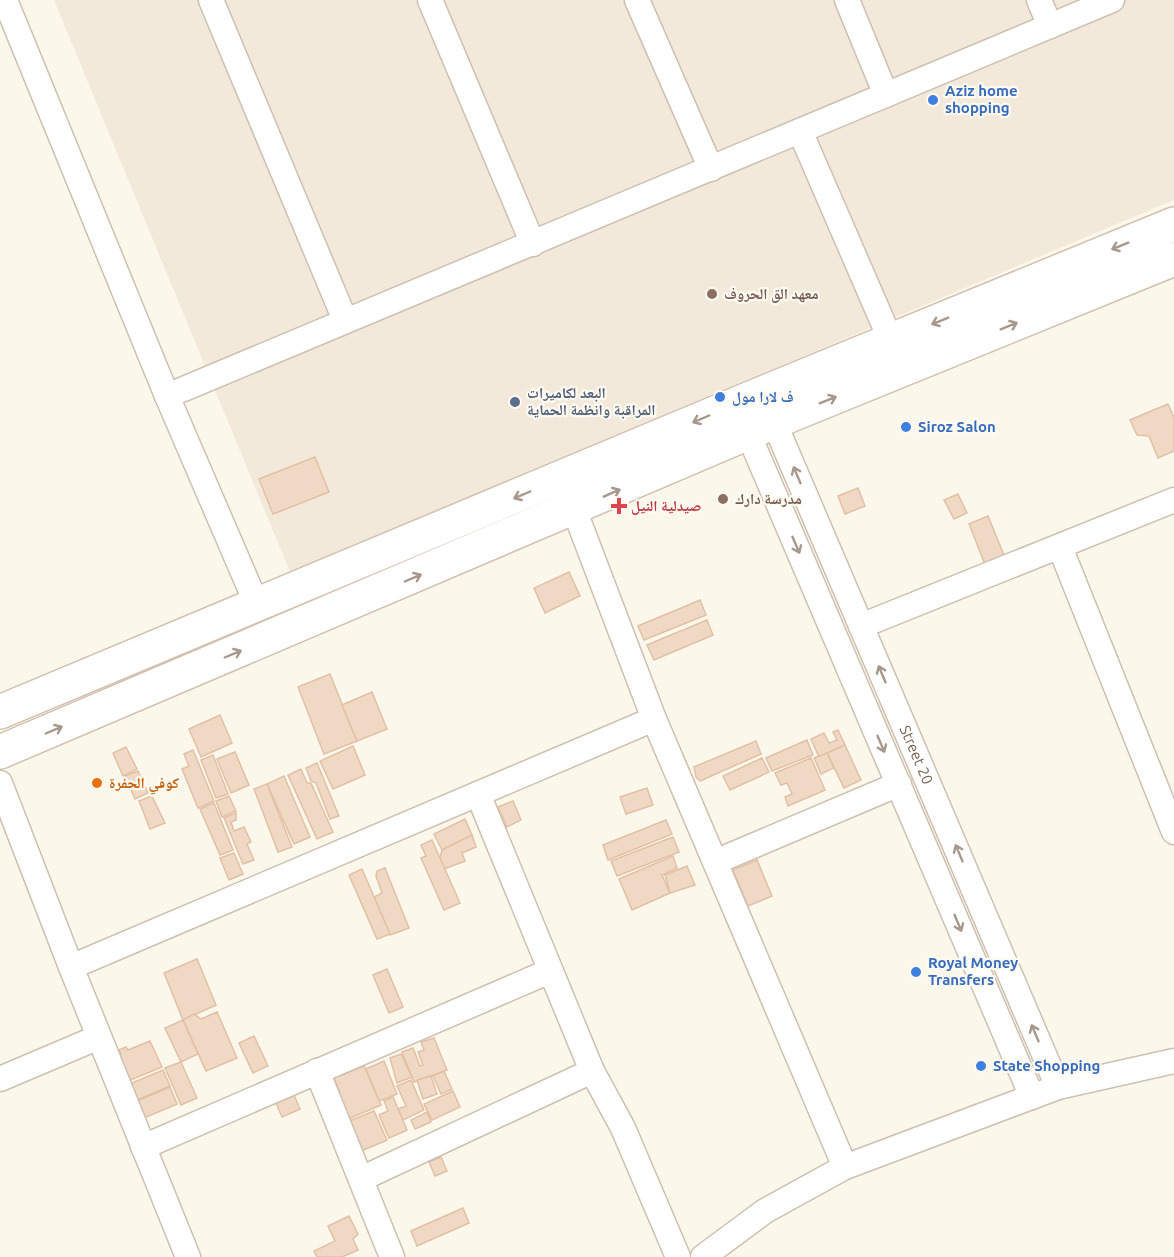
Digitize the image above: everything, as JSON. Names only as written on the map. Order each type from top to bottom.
[{"type":"main road","points":[[0,712],[1174,224]]},
{"type":"main road","points":[[0,752],[761,428],[1174,259]]},
{"type":"street","points":[[5,0],[167,396],[257,606]]},
{"type":"street","points":[[211,0],[345,320]]},
{"type":"street","points":[[430,0],[533,244]]},
{"type":"street","points":[[637,0],[711,169]]},
{"type":"street","points":[[847,0],[886,95]]},
{"type":"street","points":[[1040,0],[1050,26]]},
{"type":"street","points":[[167,396],[1112,0]]},
{"type":"street","points":[[800,131],[891,341]]},
{"type":"street","name":"Street 20","points":[[761,428],[861,626],[1058,1086]]},
{"type":"street","name":"Street 20","points":[[761,428],[898,784],[1032,1096]]},
{"type":"street","points":[[861,626],[1174,500]]},
{"type":"street","points":[[574,509],[654,719],[846,1167]]},
{"type":"street","points":[[1060,547],[1174,832]]},
{"type":"street","points":[[71,967],[654,719]]},
{"type":"street","points":[[0,783],[71,967],[188,1257]]},
{"type":"street","points":[[714,862],[898,784]]},
{"type":"street","points":[[478,794],[592,1071],[623,1128],[678,1257]]},
{"type":"street","points":[[143,1147],[550,971]]},
{"type":"street","points":[[0,1079],[99,1037]]},
{"type":"street","points":[[703,1257],[765,1211],[846,1167],[1058,1086],[1174,1061]]},
{"type":"street","points":[[317,1071],[392,1257]]},
{"type":"street","points":[[362,1179],[592,1071]]},
{"type":"shaded area","points":[[54,0],[1174,0],[1174,200],[290,572]]},
{"type":"building","points":[[1168,404],[1174,418],[1174,451],[1158,458],[1149,436],[1137,435],[1130,420]]},
{"type":"building","points":[[315,457],[329,492],[273,514],[259,479]]},
{"type":"building","points":[[858,488],[865,506],[845,514],[838,496]]},
{"type":"building","points":[[958,494],[967,513],[954,519],[944,500]]},
{"type":"building","points":[[988,516],[1006,560],[986,567],[969,524]]},
{"type":"building","points":[[569,572],[580,596],[545,613],[534,588]]},
{"type":"building","points":[[700,600],[706,615],[644,640],[638,626]]},
{"type":"building","points":[[707,620],[713,635],[654,660],[647,645]]},
{"type":"building","points":[[330,674],[357,741],[324,754],[298,687]]},
{"type":"building","points":[[372,692],[387,729],[357,741],[342,705]]},
{"type":"building","points":[[220,715],[232,743],[201,757],[189,729]]},
{"type":"building","points":[[838,730],[845,745],[819,757],[811,739],[824,733],[829,743],[837,740],[833,732]]},
{"type":"building","points":[[807,740],[813,755],[772,771],[766,758]]},
{"type":"building","points":[[756,741],[761,754],[700,781],[696,777],[694,767]]},
{"type":"building","points":[[845,745],[861,780],[844,788],[827,753]]},
{"type":"building","points":[[353,746],[365,775],[333,789],[320,761]]},
{"type":"building","points":[[126,747],[137,769],[123,776],[113,753]]},
{"type":"building","points":[[193,750],[214,801],[198,808],[182,769],[189,766],[184,754]]},
{"type":"building","points":[[235,752],[249,785],[231,793],[217,759]]},
{"type":"building","points":[[827,753],[834,768],[821,774],[814,758]]},
{"type":"building","points":[[213,755],[228,794],[216,798],[201,760]]},
{"type":"building","points":[[762,758],[769,772],[730,790],[723,776]]},
{"type":"building","points":[[811,758],[825,790],[788,806],[785,797],[792,794],[787,783],[781,785],[775,773]]},
{"type":"building","points":[[317,763],[339,816],[330,819],[316,783],[311,781],[306,768]]},
{"type":"building","points":[[301,769],[307,783],[311,783],[333,832],[317,839],[288,775]]},
{"type":"building","points":[[138,771],[148,793],[135,799],[125,776]]},
{"type":"building","points":[[284,776],[310,837],[294,844],[267,784]]},
{"type":"building","points":[[267,784],[292,847],[278,852],[254,789]]},
{"type":"building","points":[[647,788],[653,805],[626,814],[620,797]]},
{"type":"building","points":[[152,796],[165,823],[150,829],[139,801]]},
{"type":"building","points":[[229,796],[236,811],[222,817],[216,801]]},
{"type":"building","points":[[513,801],[521,820],[507,827],[498,807]]},
{"type":"building","points":[[214,803],[233,850],[220,855],[200,809]]},
{"type":"building","points":[[236,813],[236,820],[231,822],[234,831],[244,827],[251,842],[247,844],[254,860],[243,864],[224,818]]},
{"type":"building","points":[[465,819],[472,835],[442,850],[434,834]]},
{"type":"building","points":[[666,820],[672,834],[608,860],[603,845]]},
{"type":"building","points":[[472,835],[476,847],[462,853],[465,861],[444,869],[440,858],[442,850]]},
{"type":"building","points":[[673,837],[679,852],[617,876],[611,861]]},
{"type":"building","points":[[432,840],[460,903],[444,910],[421,858],[426,856],[421,845]]},
{"type":"building","points":[[234,853],[243,874],[229,880],[220,858]]},
{"type":"building","points":[[673,856],[677,868],[662,875],[670,893],[632,910],[619,879]]},
{"type":"building","points":[[757,860],[772,896],[748,906],[733,870]]},
{"type":"building","points":[[687,866],[695,885],[670,893],[665,875]]},
{"type":"building","points":[[385,868],[409,928],[390,935],[374,897],[382,893],[376,876],[377,871]]},
{"type":"building","points":[[362,869],[390,934],[377,939],[349,875]]},
{"type":"building","points":[[197,959],[216,1005],[183,1020],[164,973]]},
{"type":"building","points":[[387,969],[403,1007],[389,1013],[373,975]]},
{"type":"building","points":[[217,1012],[237,1058],[206,1071],[183,1020],[194,1014],[201,1019]]},
{"type":"building","points":[[183,1020],[198,1054],[181,1062],[165,1028]]},
{"type":"building","points":[[254,1036],[268,1066],[253,1073],[239,1043]]},
{"type":"building","points":[[434,1038],[447,1070],[414,1082],[402,1052],[413,1048],[420,1066],[423,1065],[418,1052],[424,1050],[421,1042]]},
{"type":"building","points":[[150,1041],[162,1067],[128,1081],[117,1056],[121,1054],[119,1050],[126,1047],[128,1050]]},
{"type":"building","points":[[401,1054],[412,1077],[397,1083],[390,1058]]},
{"type":"building","points":[[384,1061],[397,1094],[379,1101],[366,1069]]},
{"type":"building","points":[[181,1062],[197,1098],[181,1105],[165,1068]]},
{"type":"building","points":[[364,1066],[381,1105],[346,1120],[336,1095],[340,1093],[334,1078]]},
{"type":"building","points":[[163,1070],[170,1086],[137,1100],[130,1084]]},
{"type":"building","points":[[444,1071],[452,1089],[441,1094],[433,1076]]},
{"type":"building","points":[[431,1076],[437,1094],[423,1099],[417,1080]]},
{"type":"building","points":[[411,1080],[424,1110],[403,1120],[398,1109],[406,1106],[397,1086]]},
{"type":"building","points":[[170,1087],[177,1104],[144,1118],[137,1101]]},
{"type":"building","points":[[453,1091],[460,1107],[432,1120],[424,1104]]},
{"type":"building","points":[[294,1095],[300,1109],[282,1117],[276,1103]]},
{"type":"building","points":[[393,1097],[407,1130],[389,1138],[379,1115],[388,1111],[384,1101]]},
{"type":"building","points":[[374,1111],[387,1140],[359,1152],[347,1122]]},
{"type":"building","points":[[427,1112],[431,1122],[415,1129],[411,1120]]},
{"type":"building","points":[[441,1157],[447,1171],[435,1176],[429,1162]]},
{"type":"building","points":[[463,1208],[469,1223],[417,1246],[411,1231]]},
{"type":"building","points":[[349,1216],[358,1234],[353,1239],[358,1250],[342,1257],[317,1257],[314,1251],[335,1241],[328,1226]]},
{"type":"place","name":"Aziz home shopping","points":[[933,100]]},
{"type":"place","name":"معهد الق الحروف","points":[[712,294]]},
{"type":"place","name":"ف لارا مول","points":[[720,397]]},
{"type":"place","name":"البعد لكاميرات المراقبة وانظمة الحماية","points":[[515,402]]},
{"type":"place","name":"Siroz Salon","points":[[906,427]]},
{"type":"place","name":"مدرسة دارك","points":[[723,499]]},
{"type":"place","name":"صيدلية النيل","points":[[619,506]]},
{"type":"place","name":"كوفي الحفرة","points":[[97,783]]},
{"type":"place","name":"Royal Money Transfers","points":[[916,972]]},
{"type":"place","name":"State Shopping","points":[[981,1066]]}]
